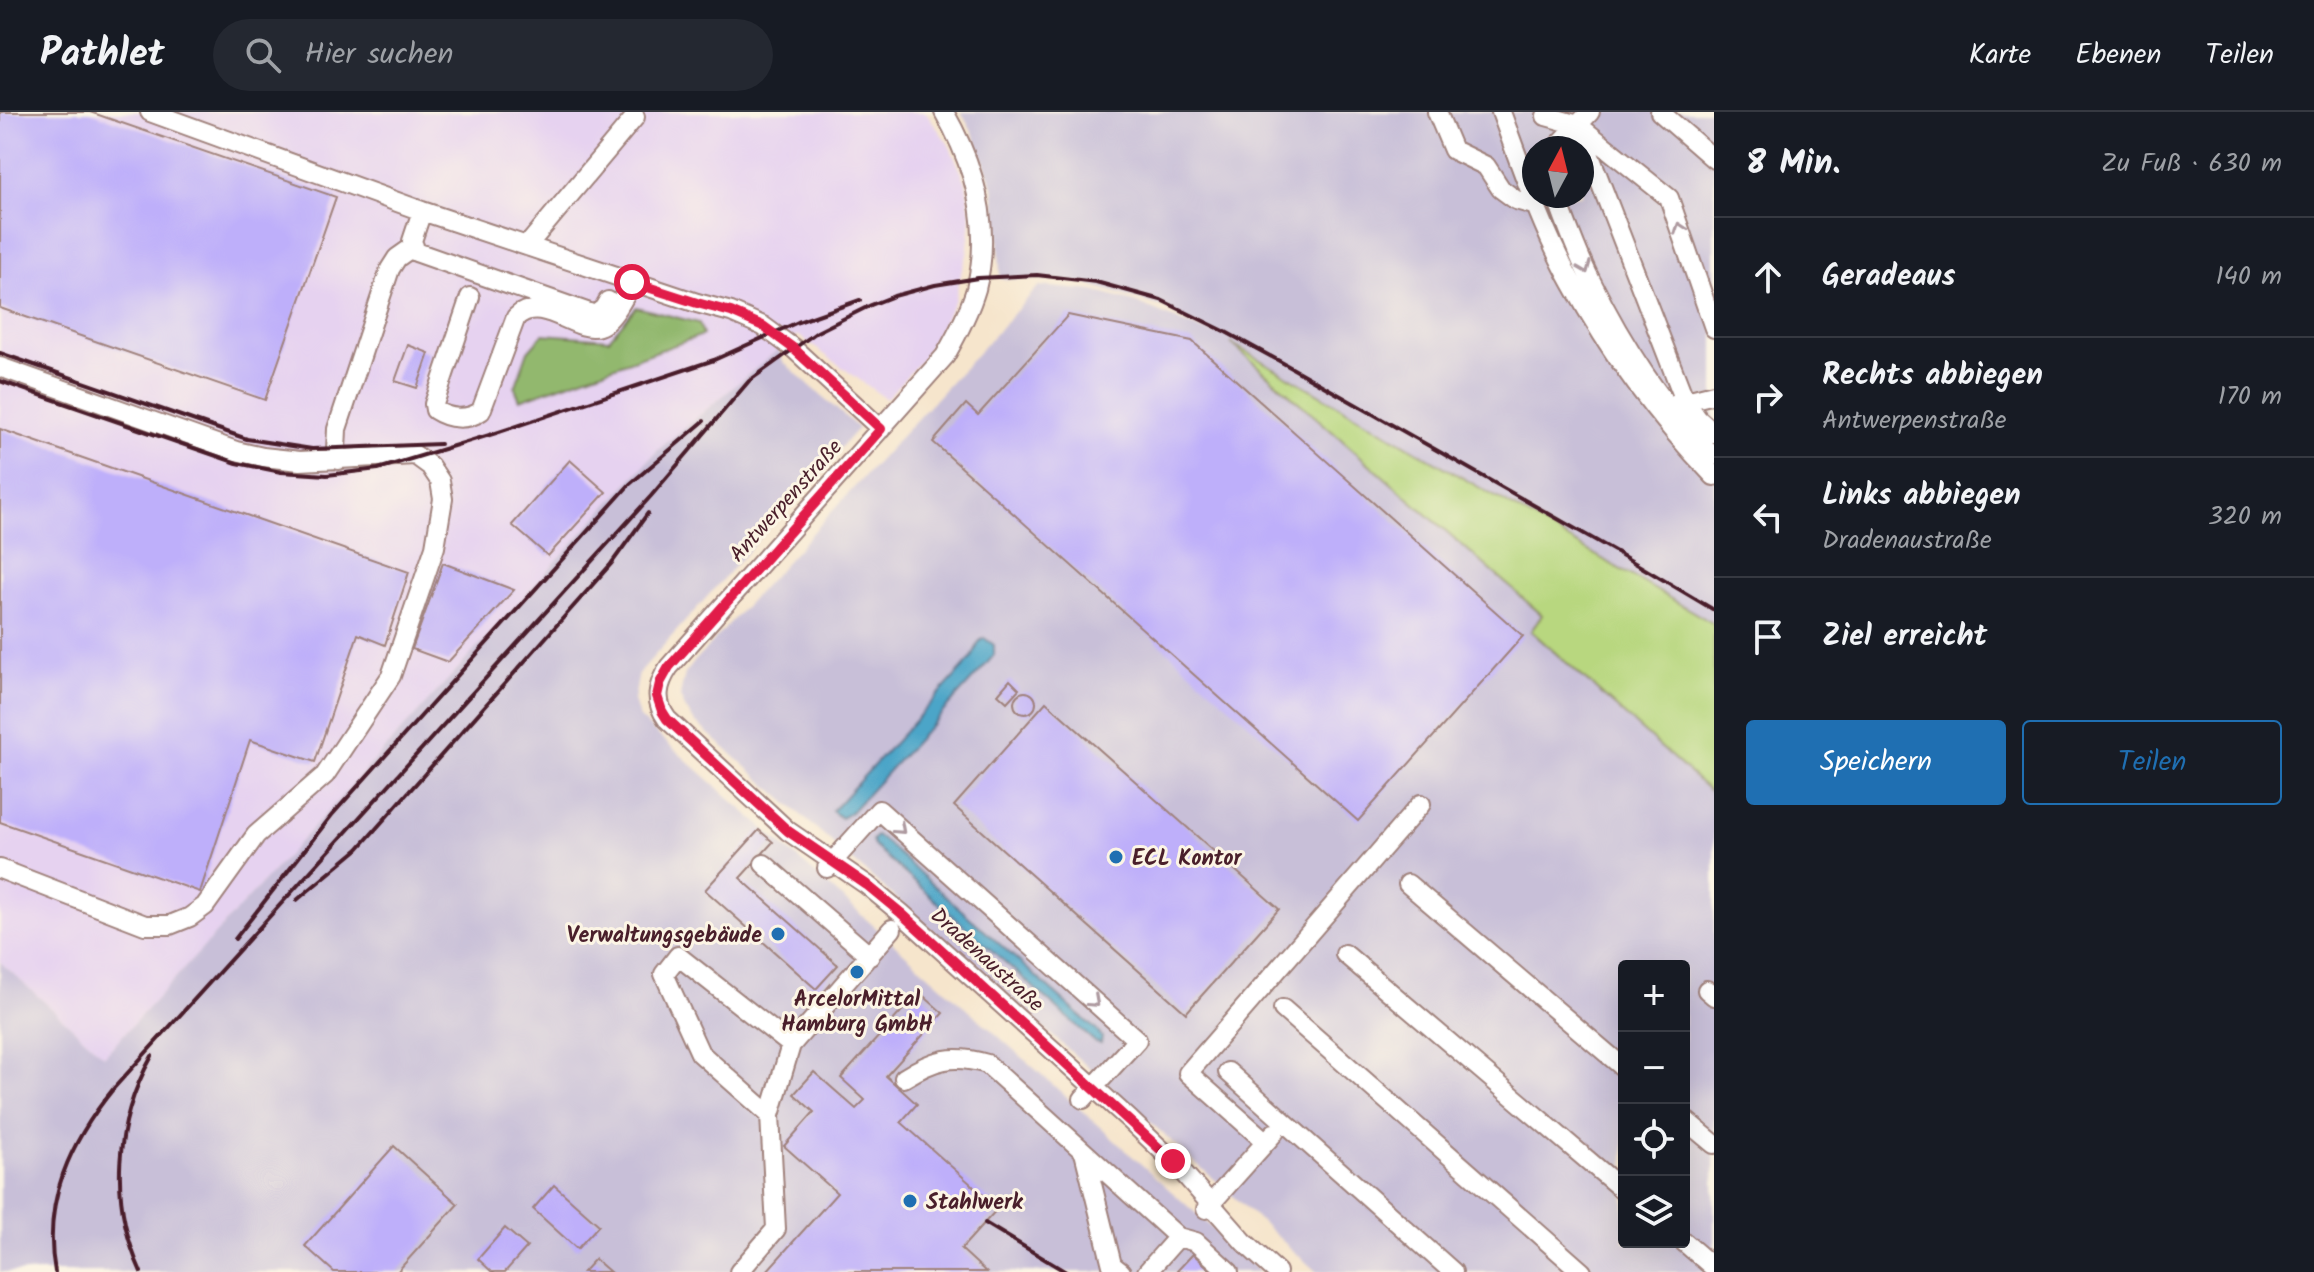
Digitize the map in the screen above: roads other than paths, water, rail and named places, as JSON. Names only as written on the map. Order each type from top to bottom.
[{"type":"street","points":[[150,112],[422,211],[731,312],[763,326],[793,348],[881,429]]},
{"type":"street","name":"Antwerpenstraße","points":[[657,696],[669,667],[776,533],[881,429],[945,356],[963,323],[977,282],[982,243],[981,208],[973,174],[944,112]]},
{"type":"street","points":[[1437,112],[1453,150],[1486,166],[1501,189],[1522,202]]},
{"type":"street","points":[[1501,112],[1522,167]]},
{"type":"street","points":[[1660,112],[1714,159]]},
{"type":"street","points":[[1548,136],[1545,114],[1584,119],[1669,198],[1714,328]]},
{"type":"street","points":[[527,246],[635,117]]},
{"type":"street","points":[[1568,136],[1584,119]]},
{"type":"street","points":[[1584,119],[1676,403],[1687,429],[1714,456]]},
{"type":"street","points":[[1538,208],[1573,285],[1609,342],[1669,428],[1714,476]]},
{"type":"street","points":[[1561,208],[1590,279],[1614,325],[1676,403],[1714,433]]},
{"type":"street","points":[[422,211],[412,241],[416,252],[595,315],[604,308],[625,279]]},
{"type":"street","points":[[339,460],[337,429],[390,269],[397,258],[414,246]]},
{"type":"street","points":[[470,297],[434,404],[435,410],[449,418],[476,415],[481,411],[516,317],[522,312],[540,310],[589,327],[600,326],[624,297],[625,279]]},
{"type":"street","points":[[0,367],[236,451],[263,457],[300,461],[415,455],[430,466],[440,481],[443,499],[435,547],[391,676],[325,775],[256,835],[205,906],[190,917],[170,925],[145,925],[0,869]]},
{"type":"street","points":[[1676,403],[1714,394]]},
{"type":"street","name":"Dradenaustraße","points":[[657,696],[662,711],[681,732],[788,831],[830,865],[901,913],[1089,1093],[1173,1161],[1208,1206],[1277,1272]]},
{"type":"street","points":[[1266,1142],[1188,1073],[1421,804]]},
{"type":"street","points":[[830,865],[879,810],[1137,1040],[1089,1093]]},
{"type":"street","points":[[764,864],[870,956]]},
{"type":"street","points":[[1408,884],[1618,1063]]},
{"type":"street","points":[[739,1272],[776,1229],[770,1115],[791,1045],[892,929]]},
{"type":"street","points":[[1345,954],[1618,1186]]},
{"type":"street","points":[[770,1115],[700,1053],[664,974],[678,956],[791,1045]]},
{"type":"street","points":[[1283,1009],[1582,1272]]},
{"type":"street","points":[[904,1078],[923,1066],[944,1060],[964,1058],[987,1064],[1178,1237],[1196,1242],[1229,1272]]},
{"type":"street","points":[[1228,1072],[1453,1272]]},
{"type":"street","points":[[1208,1206],[1284,1122]]},
{"type":"street","points":[[1690,1124],[1714,1144]]},
{"type":"street","points":[[1084,1152],[1112,1265],[1121,1272]]},
{"type":"street","points":[[1147,1272],[1178,1237]]},
{"type":"street","points":[[1690,1247],[1714,1268]]},
{"type":"water","points":[[984,638],[994,645],[994,655],[984,667],[851,812],[841,818],[832,811],[972,658]]},
{"type":"water","points":[[876,836],[1096,1030],[1102,1037],[1101,1043],[1095,1042],[874,846],[872,840]]},
{"type":"railway","points":[[55,1272],[53,1221],[63,1174],[84,1130],[114,1088],[651,496],[749,381],[817,332],[871,305],[935,285],[978,278],[1037,275],[1096,282],[1161,300],[1283,363],[1714,610]]},
{"type":"railway","points":[[0,381],[237,463],[281,472],[327,475],[378,469],[496,433],[714,360],[798,322],[860,300]]},
{"type":"railway","points":[[0,353],[247,439],[312,449],[440,444]]},
{"type":"railway","points":[[235,939],[332,815],[630,484],[704,421]]},
{"type":"railway","points":[[297,900],[358,849],[611,564],[648,513]]},
{"type":"railway","points":[[141,1272],[124,1218],[120,1162],[130,1108],[152,1056]]},
{"type":"railway","points":[[985,1223],[1066,1272]]},
{"type":"place","name":"ECL Kontor","points":[[1116,857]]},
{"type":"place","name":"Verwaltungsgebäude","points":[[778,934]]},
{"type":"place","name":"ArcelorMittal Hamburg GmbH","points":[[857,972]]},
{"type":"place","name":"Stahlwerk","points":[[910,1201]]}]
